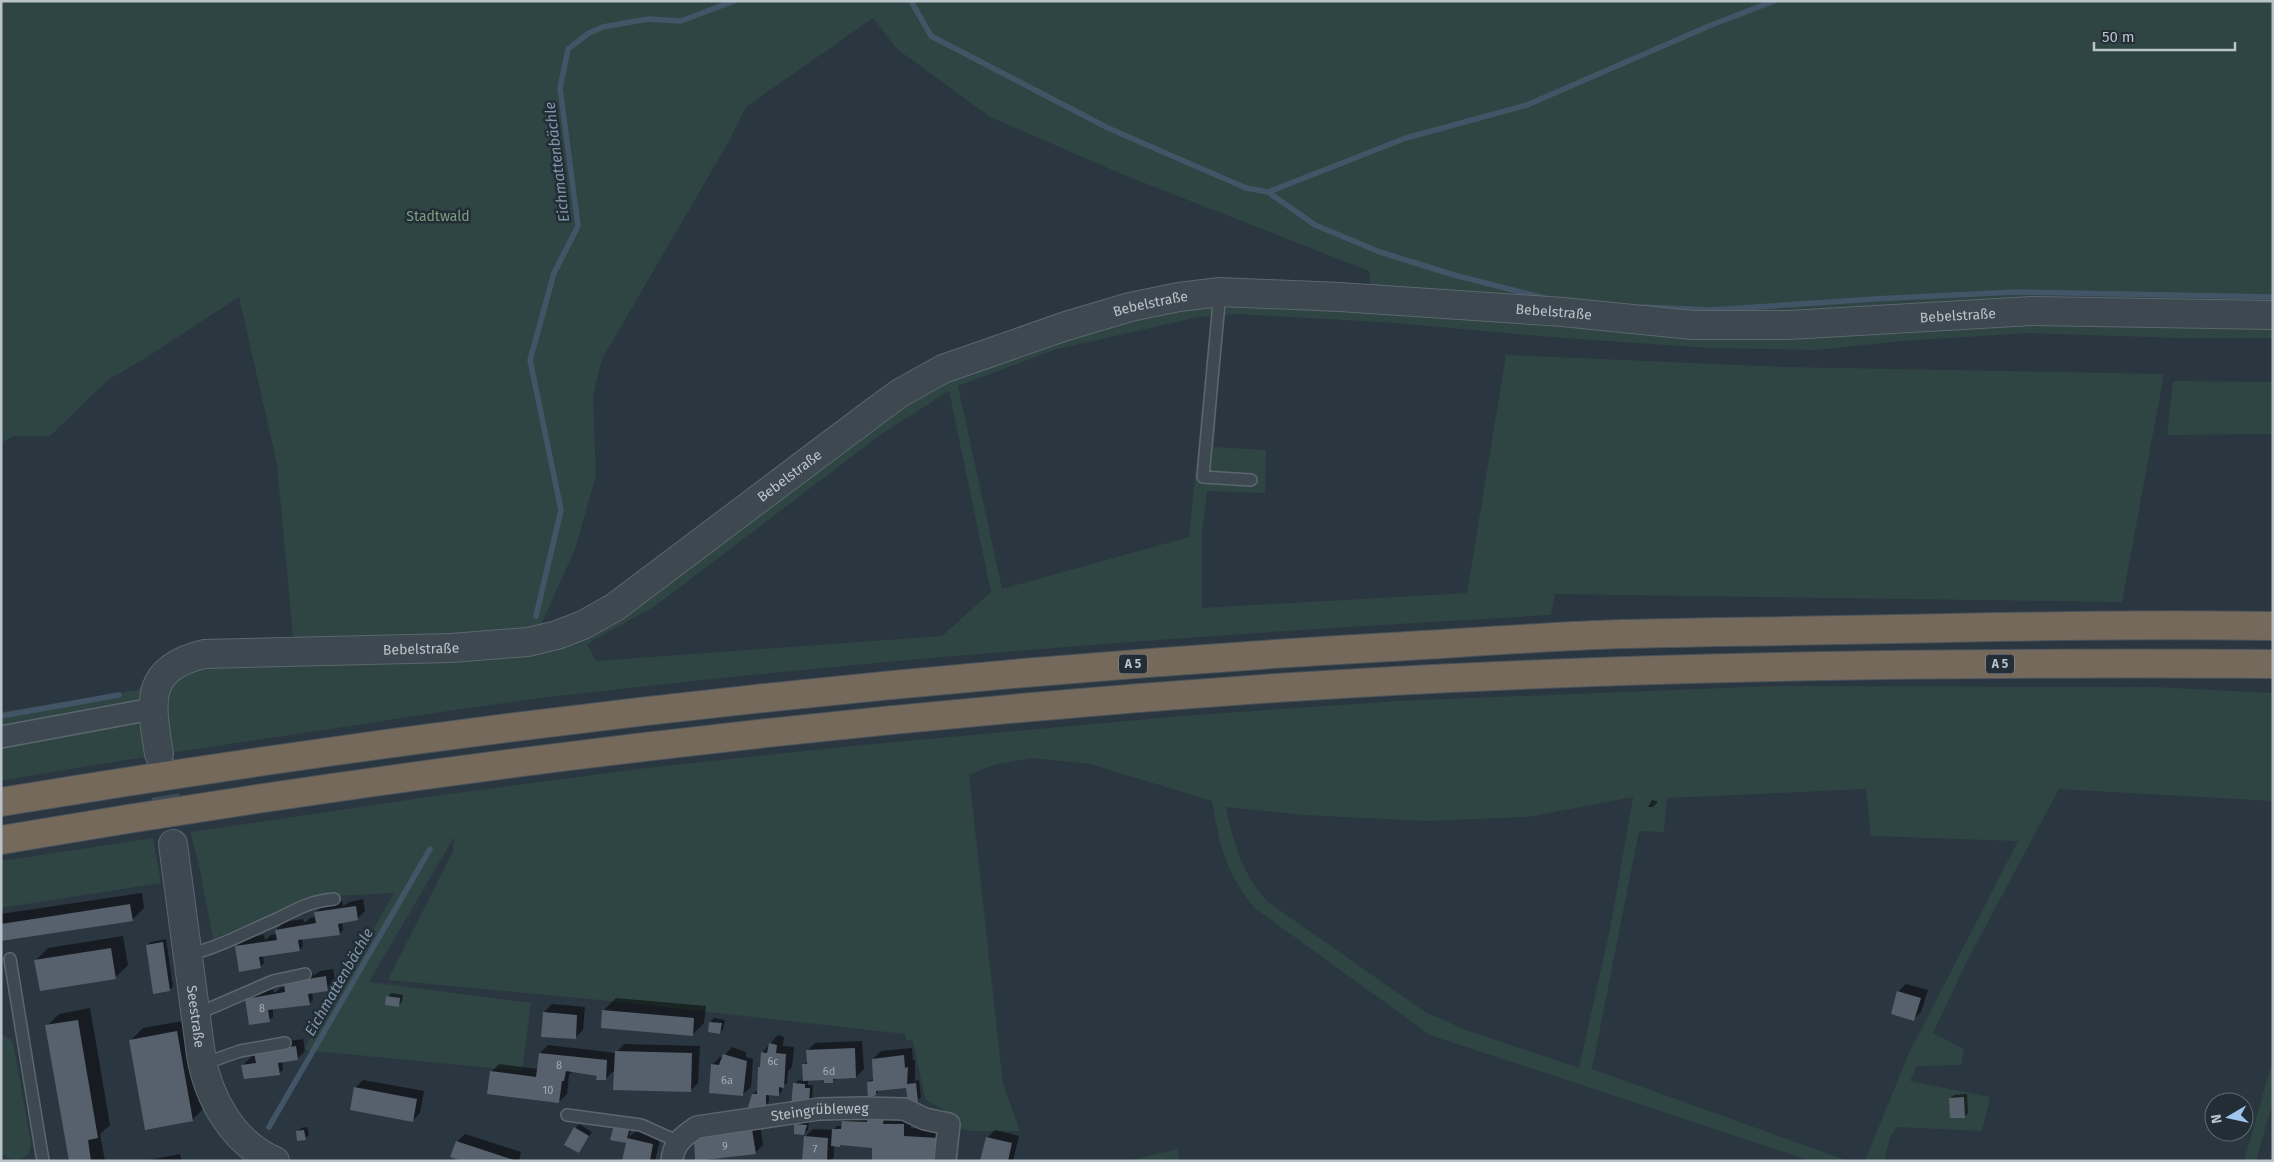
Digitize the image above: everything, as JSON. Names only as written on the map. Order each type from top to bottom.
[{"type":"highway","name":"A 5","points":[[1,802],[199,770],[488,729],[792,694],[1075,668],[1276,653],[1596,635],[1930,628],[2273,626]]},
{"type":"highway","name":"A 5","points":[[1,840],[196,808],[490,767],[854,724],[1277,688],[1602,672],[1934,664],[2273,664]]},
{"type":"highway","points":[[2240,664],[2273,673]]},
{"type":"street","name":"Bebelstraße","points":[[152,709],[155,690],[165,672],[184,659],[204,654],[451,648],[528,642],[557,635],[615,607],[900,393],[943,369],[1057,328],[1130,307],[1179,297],[1220,292],[1426,302],[1563,312],[1692,325],[1789,325],[2032,311],[2273,315]]},
{"type":"street","points":[[1,736],[152,709],[159,754]]},
{"type":"street","name":"Seestraße","points":[[173,844],[203,1064],[208,1083],[220,1110],[236,1132],[245,1152],[272,1160]]},
{"type":"street","name":"Steingrübleweg","points":[[675,1151],[697,1127],[819,1109],[904,1109],[925,1119],[949,1124],[945,1161]]},
{"type":"lane","points":[[1220,292],[1203,476],[1251,480]]},
{"type":"lane","points":[[188,955],[217,946],[296,908],[317,901],[334,899]]},
{"type":"lane","points":[[10,959],[43,1161]]},
{"type":"lane","points":[[197,1014],[273,981],[305,974]]},
{"type":"lane","points":[[203,1064],[240,1051],[286,1043]]},
{"type":"lane","points":[[567,1115],[640,1124],[675,1151]]},
{"type":"green space","name":"Stadtwald","points":[[1,1],[2273,1],[2273,338],[2179,338],[2028,333],[1902,341],[1817,350],[1710,348],[1563,338],[1395,323],[1238,314],[1224,315],[1214,447],[1266,450],[1265,493],[1207,491],[1202,533],[1202,608],[1467,593],[1506,355],[1783,367],[2164,374],[2122,602],[1555,594],[1551,615],[1181,638],[935,658],[690,681],[471,708],[156,755],[1,781],[1,712],[137,690],[186,647],[293,637],[277,464],[239,297],[144,359],[108,380],[50,436],[13,436],[1,443]],"holes":[[[873,18],[897,49],[990,117],[1124,175],[1369,271],[1371,286],[1322,281],[1186,283],[1136,291],[990,337],[927,364],[883,388],[809,441],[630,580],[579,612],[540,627],[575,549],[596,476],[593,396],[602,359],[728,143],[746,107]],[[1211,316],[1189,537],[1002,589],[958,386],[1057,349],[1199,317]],[[949,391],[991,592],[942,636],[596,661],[587,644],[655,606],[883,433]]]},
{"type":"green space","points":[[2173,381],[2273,382],[2273,434],[2167,435]]},
{"type":"green space","points":[[1772,686],[2155,687],[2273,693],[2273,801],[2059,789],[1968,959],[1933,1033],[1964,1049],[1961,1065],[1917,1066],[1910,1081],[1990,1097],[1982,1131],[1897,1127],[1890,1137],[1884,1161],[1865,1161],[1908,1055],[2018,841],[1871,836],[1866,789],[1667,798],[1664,832],[1639,831],[1592,1069],[1848,1161],[1811,1161],[1430,1035],[1256,909],[1246,897],[1231,872],[1221,846],[1212,801],[1090,764],[1032,758],[994,765],[969,775],[1003,1084],[1020,1131],[972,1131],[959,1128],[949,1114],[925,1098],[913,1041],[906,1040],[905,1034],[610,1001],[388,980],[453,851],[454,837],[369,982],[531,1003],[522,1071],[304,1050],[394,893],[335,896],[295,905],[213,939],[191,834],[191,832],[441,795],[646,768],[852,746],[1181,716],[1398,701]],"holes":[[[1633,797],[1610,929],[1579,1068],[1466,1030],[1425,1012],[1268,902],[1259,892],[1240,858],[1226,807],[1304,815],[1425,821],[1528,817]]]},
{"type":"green space","points":[[153,838],[161,883],[1,908],[1,861]]},
{"type":"green space","points":[[1,1034],[12,1040],[14,1047],[31,1144],[29,1153],[26,1156],[15,1160],[1,1153]]},
{"type":"green space","points":[[2273,1059],[2273,1102],[2256,1161],[2244,1161],[2249,1142],[2254,1142],[2254,1126]]},
{"type":"green space","points":[[1177,1149],[1180,1161],[1127,1161]]},
{"type":"building","points":[[130,904],[133,921],[1,941],[1,924]]},
{"type":"building","points":[[356,906],[358,920],[338,924],[340,935],[298,940],[300,951],[259,957],[261,968],[239,972],[235,946],[277,940],[275,930],[316,923],[314,912]]},
{"type":"building","points":[[163,942],[170,991],[153,994],[146,945]]},
{"type":"building","points":[[111,948],[116,979],[40,991],[34,960]]},
{"type":"building","points":[[326,976],[328,991],[308,994],[310,1005],[268,1010],[270,1022],[249,1025],[245,999],[285,992],[284,983]]},
{"type":"building","points":[[1897,991],[1921,998],[1914,1021],[1891,1014]]},
{"type":"building","points":[[386,996],[400,998],[399,1007],[385,1005]]},
{"type":"building","points":[[602,1010],[694,1018],[693,1036],[601,1028]]},
{"type":"building","points":[[543,1012],[577,1015],[576,1039],[541,1037]]},
{"type":"building","points":[[78,1020],[98,1138],[88,1140],[91,1161],[69,1161],[45,1025]]},
{"type":"building","points":[[709,1022],[722,1023],[720,1034],[708,1032]]},
{"type":"building","points":[[177,1031],[193,1121],[145,1130],[129,1040]]},
{"type":"building","points":[[769,1043],[777,1045],[776,1053],[786,1054],[784,1088],[779,1087],[779,1096],[766,1095],[766,1106],[754,1109],[748,1107],[752,1094],[757,1094],[758,1067],[760,1067],[761,1052],[767,1053]]},
{"type":"building","points":[[296,1046],[298,1060],[278,1063],[280,1075],[244,1079],[241,1065],[256,1063],[254,1053]]},
{"type":"building","points":[[855,1048],[856,1078],[833,1079],[833,1083],[824,1083],[824,1080],[803,1081],[802,1064],[807,1064],[806,1050]]},
{"type":"building","points":[[615,1051],[692,1053],[691,1092],[613,1090]]},
{"type":"building","points":[[539,1053],[607,1060],[606,1080],[596,1080],[597,1076],[566,1071],[564,1081],[562,1081],[559,1103],[487,1094],[490,1071],[536,1077]]},
{"type":"building","points":[[723,1054],[747,1061],[743,1096],[709,1093],[711,1064],[719,1065]]},
{"type":"building","points":[[904,1055],[905,1068],[908,1067],[907,1084],[916,1083],[918,1102],[908,1103],[906,1088],[876,1091],[876,1095],[868,1099],[867,1082],[873,1081],[872,1059]]},
{"type":"building","points":[[793,1083],[805,1084],[805,1088],[810,1088],[809,1104],[791,1107]]},
{"type":"building","points":[[354,1087],[417,1099],[413,1122],[350,1110]]},
{"type":"building","points":[[1964,1097],[1965,1118],[1950,1118],[1949,1098]]},
{"type":"building","points":[[868,1114],[884,1116],[883,1124],[904,1124],[904,1136],[938,1138],[937,1161],[872,1161],[872,1148],[831,1146],[832,1129],[841,1129],[842,1121],[867,1122]]},
{"type":"building","points":[[794,1124],[807,1125],[804,1135],[794,1134]]},
{"type":"building","points":[[614,1125],[630,1127],[627,1138],[653,1144],[650,1161],[622,1161],[626,1143],[610,1140]]},
{"type":"building","points":[[574,1127],[589,1136],[579,1153],[564,1145]]},
{"type":"building","points":[[752,1129],[756,1154],[695,1161],[694,1137]]},
{"type":"building","points":[[304,1130],[306,1140],[297,1141],[296,1131]]},
{"type":"building","points":[[804,1136],[828,1138],[827,1161],[802,1161]]},
{"type":"building","points":[[986,1137],[1012,1143],[1008,1161],[980,1161]]},
{"type":"building","points":[[456,1141],[514,1161],[462,1161],[450,1157]]},
{"type":"waterway","name":"Eichmattenbächle","points":[[536,616],[561,510],[530,360],[554,273],[578,226],[560,88],[568,49],[589,33],[603,27],[648,19],[681,21],[734,1]]},
{"type":"waterway","points":[[911,1],[931,36],[1108,128],[1246,188],[1268,192],[1406,138],[1527,105],[1709,26],[1774,1]]},
{"type":"waterway","points":[[1268,192],[1315,225],[1380,252],[1454,275],[1544,298]]},
{"type":"waterway","points":[[1643,307],[1712,310],[2015,292],[2273,297]]},
{"type":"waterway","points":[[1,716],[119,695]]},
{"type":"waterway","name":"Eichmattenbächle","points":[[269,1127],[430,849]]},
{"type":"tunnel","points":[[159,754],[173,844]]}]
